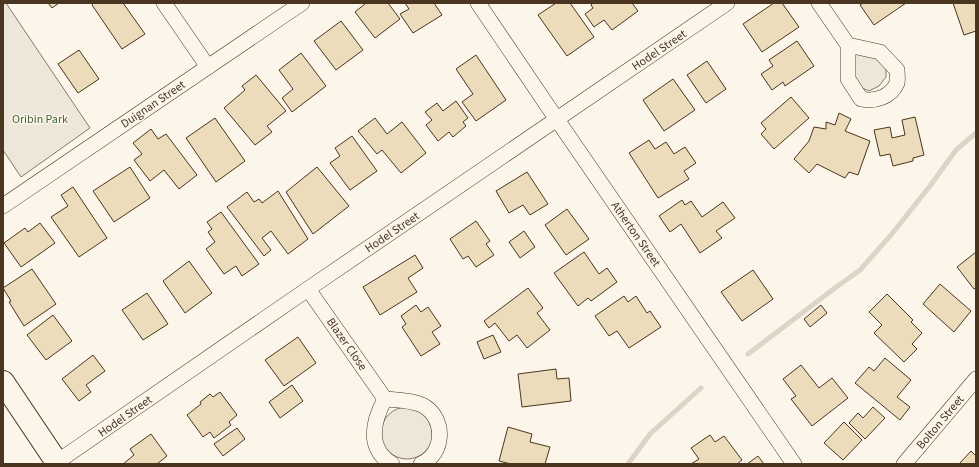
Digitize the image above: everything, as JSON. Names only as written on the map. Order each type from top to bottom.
[{"type":"street","points":[[164,3],[208,67]]},
{"type":"street","name":"Duignan Street","points":[[3,206],[302,3]]},
{"type":"street","name":"Atherton Street","points":[[478,3],[794,464]]},
{"type":"street","name":"Hodel Street","points":[[58,463],[308,289],[727,3]]},
{"type":"street","points":[[819,3],[848,46]]},
{"type":"street","name":"Blazer Close","points":[[308,289],[385,399]]},
{"type":"street","name":"Bolton Street","points":[[904,464],[976,379]]},
{"type":"street","points":[[4,386],[58,463]]},
{"type":"street","points":[[392,464],[385,460],[378,452],[374,442],[374,432],[379,410],[385,399],[413,402],[423,406],[432,413],[438,422],[440,433],[439,444],[433,455],[421,464]]},
{"type":"green space","name":"Oribin Park","points":[[3,3],[6,3],[90,128],[21,177],[3,150]]},
{"type":"green space","points":[[855,53],[875,56],[886,66],[886,77],[879,86],[869,91],[858,86],[854,77]]},
{"type":"green space","points":[[402,407],[412,407],[421,411],[429,419],[433,428],[433,438],[429,447],[421,455],[412,459],[402,459],[393,455],[385,447],[381,438],[381,428],[385,419],[393,411]]},
{"type":"building","points":[[48,3],[59,3],[52,8]]},
{"type":"building","points":[[94,3],[123,3],[145,34],[122,49],[92,5]]},
{"type":"building","points":[[366,3],[388,3],[400,19],[375,38],[355,12]]},
{"type":"building","points":[[405,3],[434,3],[442,15],[413,33],[400,14],[409,9]]},
{"type":"building","points":[[556,3],[570,3],[594,37],[567,56],[538,15]]},
{"type":"building","points":[[593,3],[632,3],[638,11],[612,30],[604,20],[594,27],[585,14],[593,8],[591,5]]},
{"type":"building","points":[[774,3],[782,3],[799,27],[762,52],[743,24]]},
{"type":"building","points":[[863,3],[906,3],[874,25],[860,5]]},
{"type":"building","points":[[953,3],[976,3],[976,31],[964,35]]},
{"type":"building","points":[[341,21],[363,50],[336,70],[314,41]]},
{"type":"building","points":[[797,41],[814,66],[785,86],[783,82],[772,90],[761,74],[773,66],[769,60]]},
{"type":"building","points":[[79,50],[99,79],[78,93],[58,64]]},
{"type":"building","points":[[301,53],[326,86],[292,112],[282,98],[293,89],[279,70]]},
{"type":"building","points":[[476,55],[506,100],[476,121],[462,102],[473,94],[456,69]]},
{"type":"building","points":[[707,61],[726,89],[706,103],[687,75]]},
{"type":"building","points":[[256,75],[286,111],[267,126],[272,132],[255,145],[224,108],[245,90],[242,86]]},
{"type":"building","points":[[673,79],[695,110],[664,131],[643,100]]},
{"type":"building","points":[[791,97],[809,118],[774,149],[761,134],[766,129],[761,123]]},
{"type":"building","points":[[456,101],[468,118],[463,122],[466,126],[453,137],[449,132],[438,141],[426,125],[432,120],[425,112],[437,103],[443,111]]},
{"type":"building","points":[[839,113],[851,119],[845,131],[870,141],[858,175],[849,172],[845,178],[817,164],[809,173],[794,159],[809,141],[814,127],[826,129],[826,122],[835,125]]},
{"type":"building","points":[[915,117],[924,155],[913,158],[913,161],[893,166],[890,154],[880,156],[874,130],[890,127],[892,138],[905,135],[902,120]]},
{"type":"building","points":[[215,118],[245,161],[216,182],[186,138]]},
{"type":"building","points":[[375,118],[387,134],[402,122],[426,153],[401,173],[382,150],[377,154],[358,131]]},
{"type":"building","points":[[151,129],[158,139],[166,134],[197,175],[179,189],[164,170],[150,181],[134,160],[142,154],[133,143]]},
{"type":"building","points":[[352,136],[377,171],[350,190],[330,163],[340,156],[335,148]]},
{"type":"building","points":[[649,140],[655,149],[666,142],[674,154],[685,147],[696,163],[684,171],[689,179],[658,198],[629,153]]},
{"type":"building","points":[[130,167],[150,198],[114,222],[93,191]]},
{"type":"building","points":[[317,167],[349,206],[313,234],[286,192]]},
{"type":"building","points":[[527,172],[548,204],[530,215],[523,205],[509,213],[496,191]]},
{"type":"building","points":[[73,187],[107,238],[79,257],[51,217],[68,206],[61,195]]},
{"type":"building","points":[[278,191],[308,239],[288,254],[271,231],[262,238],[271,250],[264,256],[227,207],[247,192],[254,202],[259,199],[262,203]]},
{"type":"building","points":[[682,200],[685,205],[691,201],[702,217],[723,202],[735,218],[716,231],[722,238],[700,253],[681,224],[670,232],[659,216]]},
{"type":"building","points":[[567,209],[589,239],[566,255],[545,225]]},
{"type":"building","points":[[221,212],[259,264],[242,276],[236,266],[224,274],[206,249],[215,242],[208,232],[212,229],[207,222]]},
{"type":"building","points":[[476,221],[490,241],[486,244],[494,255],[476,267],[468,256],[463,259],[450,239]]},
{"type":"building","points":[[40,223],[55,243],[21,267],[4,243],[25,228],[28,232]]},
{"type":"building","points":[[524,231],[535,247],[520,258],[509,242]]},
{"type":"building","points":[[584,252],[599,274],[607,268],[617,282],[591,301],[588,298],[578,306],[554,273]]},
{"type":"building","points":[[976,252],[976,288],[974,289],[957,267]]},
{"type":"building","points":[[415,255],[423,268],[408,278],[417,292],[380,315],[363,287]]},
{"type":"building","points":[[189,261],[212,293],[185,313],[163,281]]},
{"type":"building","points":[[32,269],[56,304],[24,326],[9,302],[11,301],[3,288]]},
{"type":"building","points":[[753,270],[773,299],[742,321],[721,292]]},
{"type":"building","points":[[940,284],[971,311],[954,332],[923,304]]},
{"type":"building","points":[[528,288],[543,308],[537,313],[550,330],[527,348],[517,335],[509,341],[495,323],[489,328],[484,321]]},
{"type":"building","points":[[147,293],[168,324],[143,340],[122,310]]},
{"type":"building","points":[[887,294],[913,320],[911,322],[922,333],[912,344],[917,349],[904,362],[874,333],[882,325],[869,312]]},
{"type":"building","points":[[624,296],[628,302],[636,296],[647,313],[650,311],[661,327],[629,348],[617,331],[609,336],[595,316]]},
{"type":"building","points":[[416,305],[421,312],[428,307],[441,326],[432,332],[440,344],[421,356],[402,327],[406,324],[401,316]]},
{"type":"building","points":[[821,305],[827,313],[810,327],[804,319]]},
{"type":"building","points":[[53,315],[72,341],[46,360],[27,335]]},
{"type":"building","points":[[493,335],[501,352],[484,359],[477,342]]},
{"type":"building","points":[[298,337],[316,363],[284,386],[265,360]]},
{"type":"building","points":[[93,355],[105,371],[86,385],[91,392],[79,401],[62,379]]},
{"type":"building","points":[[885,358],[911,380],[897,397],[910,407],[900,420],[855,383],[869,367],[874,371]]},
{"type":"building","points":[[801,365],[819,388],[832,378],[848,398],[812,426],[791,399],[796,396],[783,379]]},
{"type":"building","points":[[556,369],[557,379],[569,378],[571,401],[522,407],[518,374]]},
{"type":"building","points":[[292,385],[303,401],[280,418],[269,402]]},
{"type":"building","points":[[220,392],[237,415],[229,422],[231,425],[214,438],[210,432],[203,437],[187,415],[201,404],[200,402],[210,394],[213,397]]},
{"type":"building","points":[[873,407],[885,418],[865,439],[849,423],[858,413],[863,418]]},
{"type":"building","points":[[844,422],[862,440],[843,460],[824,443]]},
{"type":"building","points":[[508,427],[532,434],[530,442],[550,447],[545,464],[511,464],[499,461]]},
{"type":"building","points":[[237,428],[245,439],[223,456],[214,444]]},
{"type":"building","points":[[151,434],[167,456],[157,464],[123,464],[134,455],[130,449]]},
{"type":"building","points":[[710,435],[715,442],[724,436],[742,460],[737,464],[691,464],[699,459],[691,448]]},
{"type":"building","points":[[971,451],[976,456],[976,464],[959,464]]},
{"type":"building","points":[[758,456],[764,464],[747,464]]},
{"type":"waterway","points":[[748,354],[860,270],[891,235],[930,186],[956,150],[976,133]]},
{"type":"waterway","points":[[628,464],[650,434],[701,388]]}]
